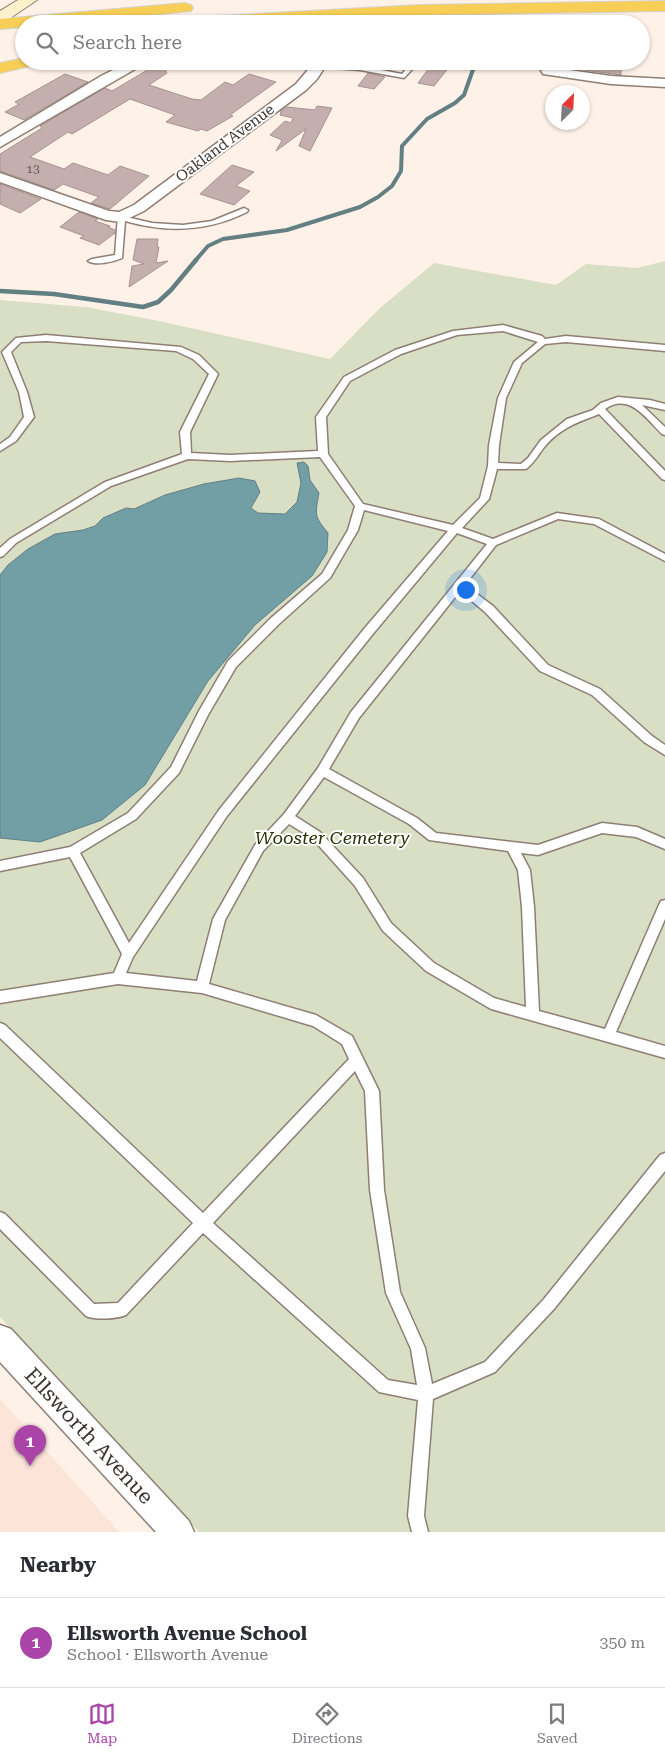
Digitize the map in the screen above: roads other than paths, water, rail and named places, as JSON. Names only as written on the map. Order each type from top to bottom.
[{"type":"highway","points":[[103,15],[226,5]]},
{"type":"highway","points":[[304,15],[473,8],[665,6]]},
{"type":"highway","points":[[374,15],[473,8]]},
{"type":"highway","points":[[0,24],[15,23]]},
{"type":"highway","points":[[0,68],[15,65]]},
{"type":"main road","points":[[0,18],[29,0]]},
{"type":"street","points":[[0,143],[124,70]]},
{"type":"street","name":"Oakland Avenue","points":[[121,216],[139,208],[301,87],[312,76],[315,70]]},
{"type":"street","points":[[548,71],[612,80],[665,83]]},
{"type":"street","points":[[0,177],[106,215],[121,216]]},
{"type":"street","name":"Ellsworth Avenue","points":[[0,1340],[178,1532]]},
{"type":"lane","points":[[371,70],[404,76],[409,70]]},
{"type":"lane","points":[[92,261],[112,259],[119,256],[121,216],[139,223],[187,229],[228,219],[244,210]]},
{"type":"lane","points":[[493,544],[455,529],[360,506],[323,454],[321,417],[346,379],[398,352],[456,333],[503,328],[539,338],[543,342]]},
{"type":"lane","points":[[0,448],[13,439],[28,417],[23,392],[6,352],[19,340],[46,338],[178,349],[196,357],[214,374],[185,432],[187,456]]},
{"type":"lane","points":[[118,978],[128,954],[223,813],[368,632],[455,529],[484,499],[493,466],[494,444],[502,398],[518,362],[543,342],[566,339],[665,348]]},
{"type":"lane","points":[[493,466],[523,467],[531,460],[544,442],[570,421],[618,400],[650,402],[665,407]]},
{"type":"lane","points":[[633,401],[665,432]]},
{"type":"lane","points":[[600,409],[665,478]]},
{"type":"lane","points":[[0,554],[13,541],[108,484],[187,456],[230,458],[323,454]]},
{"type":"lane","points":[[0,866],[72,851],[132,816],[175,770],[203,714],[232,664],[275,621],[326,576],[353,530],[360,506]]},
{"type":"lane","points":[[202,987],[219,919],[259,848],[288,817],[322,771],[355,715],[493,544],[557,516],[596,521],[665,558]]},
{"type":"lane","points":[[459,585],[489,609],[544,668],[596,692],[648,739],[665,751]]},
{"type":"lane","points":[[322,771],[413,821],[432,837],[538,850],[602,828],[637,832],[665,844]]},
{"type":"lane","points":[[288,817],[316,835],[359,882],[387,928],[430,967],[491,1003],[665,1052]]},
{"type":"lane","points":[[512,847],[524,870],[528,907],[533,1015]]},
{"type":"lane","points":[[72,851],[128,954]]},
{"type":"lane","points":[[608,1036],[665,905]]},
{"type":"lane","points":[[0,997],[118,978],[202,987],[316,1021],[347,1040],[372,1091],[377,1190],[393,1293],[418,1348],[426,1394],[416,1516],[420,1532]]},
{"type":"lane","points":[[0,1029],[203,1223],[384,1387],[426,1394],[490,1367],[549,1304],[665,1160]]},
{"type":"lane","points":[[0,1219],[91,1311],[121,1310],[357,1060]]},
{"type":"water","points":[[304,462],[308,466],[310,480],[319,493],[317,515],[320,523],[328,533],[327,552],[312,576],[255,625],[208,681],[145,785],[102,820],[40,842],[0,838],[0,575],[8,565],[28,549],[55,534],[83,530],[95,526],[103,518],[126,508],[134,509],[165,495],[204,484],[239,478],[255,481],[260,492],[251,508],[258,513],[285,514],[297,502],[301,483],[297,463]]},
{"type":"waterway","points":[[195,261],[208,246],[223,239],[287,230],[360,207],[378,197],[392,186],[401,171],[402,146],[427,119],[455,103],[464,95],[473,70]]},
{"type":"waterway","points":[[0,291],[54,294],[143,307],[158,302],[171,290],[196,260]]},
{"type":"place","name":"Ellsworth Avenue School","points":[[30,1466]]},
{"type":"park label","name":"Wooster Cemetery","points":[[332,838]]}]
